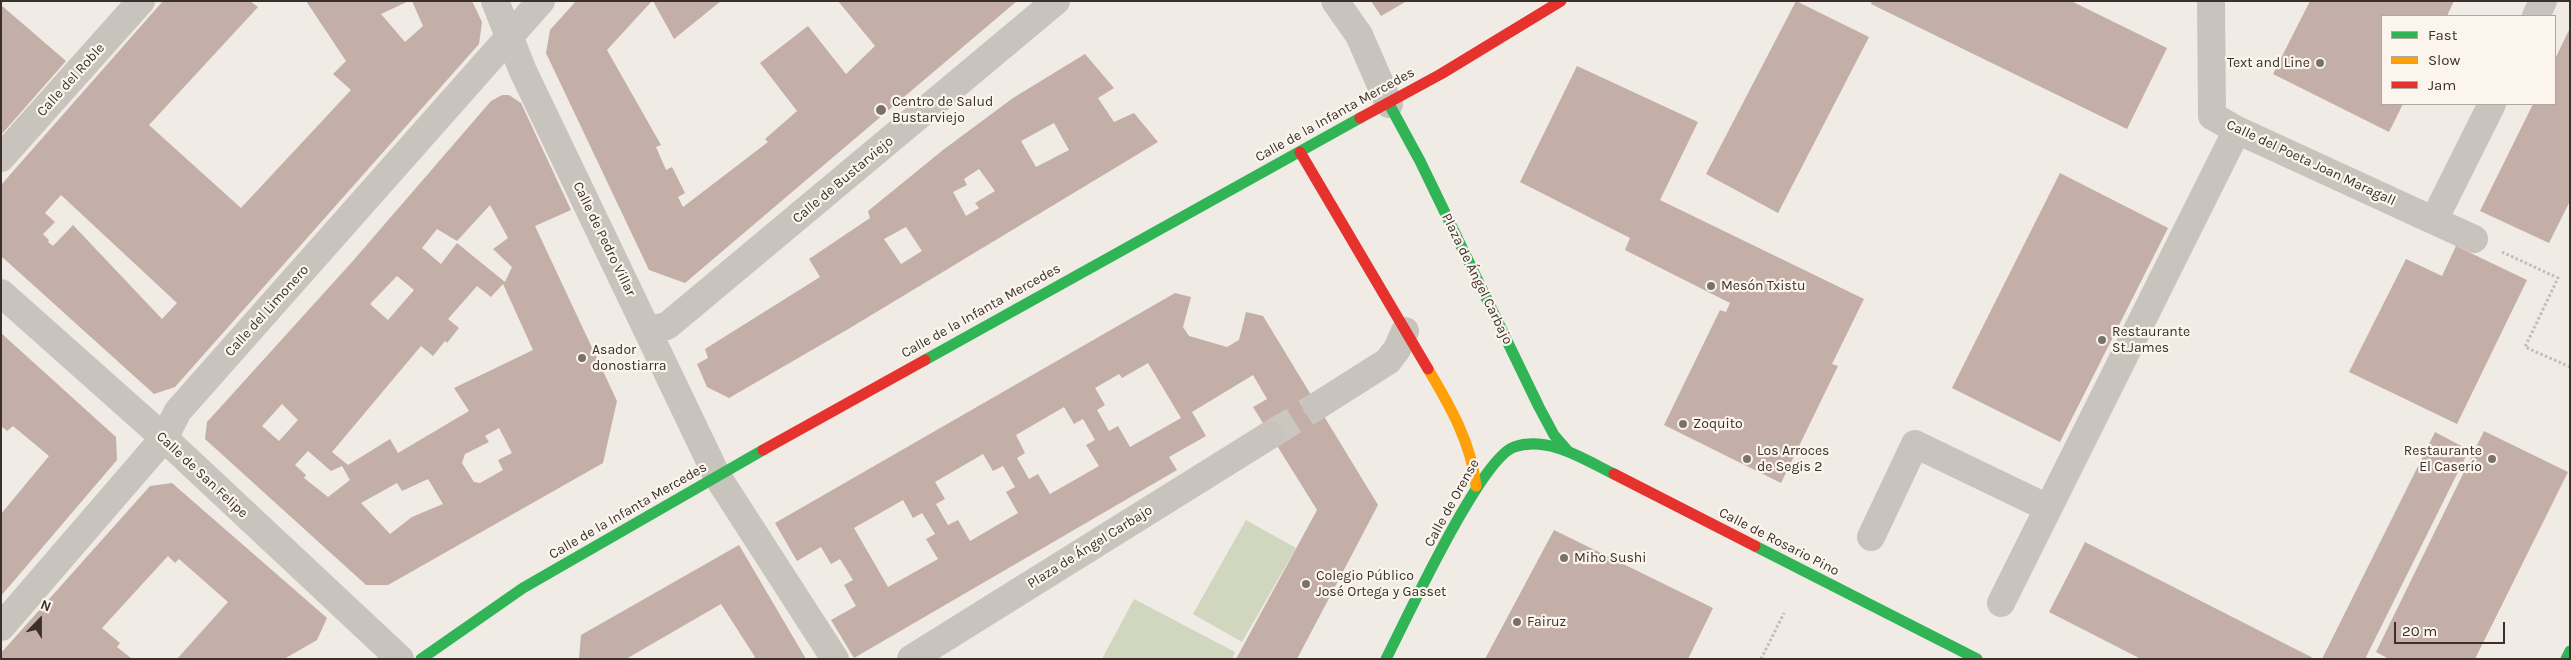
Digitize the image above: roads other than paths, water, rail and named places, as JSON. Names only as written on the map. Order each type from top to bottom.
[{"type":"street","name":"Calle del Roble","points":[[1,158],[141,1]]},
{"type":"street","name":"Calle de Pedro Villar","points":[[495,1],[527,80],[717,476]]},
{"type":"street","name":"Calle del Limonero","points":[[1,626],[164,438],[178,411],[541,1]]},
{"type":"street","name":"Calle de Bustarviejo","points":[[648,330],[668,326],[1056,1]]},
{"type":"street","points":[[1335,1],[1359,35],[1389,104]]},
{"type":"street","name":"Calle de la Infanta Mercedes","points":[[421,659],[523,588],[717,476],[1389,104],[1562,1]]},
{"type":"street","name":"Calle del Poeta Joan Maragall","points":[[2211,1],[2212,116],[2237,130],[2474,239]]},
{"type":"street","points":[[2536,15],[2543,1]]},
{"type":"street","name":"Plaza de Ángel Carbajo","points":[[1389,104],[1420,161],[1538,408],[1554,434],[1568,451]]},
{"type":"street","points":[[2434,220],[2492,105]]},
{"type":"street","points":[[2000,603],[2237,130]]},
{"type":"street","points":[[1300,152],[1466,438],[1473,459],[1476,486]]},
{"type":"street","name":"Calle de San Felipe","points":[[1,293],[164,438],[400,659]]},
{"type":"street","points":[[1317,406],[1388,361],[1398,349],[1405,331]]},
{"type":"street","name":"Plaza de Ángel Carbajo","points":[[911,659],[1270,435]]},
{"type":"street","name":"Calle de Orense","points":[[1386,659],[1476,486],[1494,460],[1512,446],[1528,443],[1568,451]]},
{"type":"street","points":[[1871,537],[1915,444],[2048,508]]},
{"type":"street","name":"Calle de Rosario Pino","points":[[1568,451],[1977,659]]},
{"type":"street","points":[[717,476],[836,659]]},
{"type":"street","points":[[2566,659],[2570,651]]},
{"type":"tunnel","points":[[1270,435],[1317,406]]},
{"type":"place","name":"Text and Line","points":[[2320,63]]},
{"type":"place","name":"Centro de Salud Bustarviejo","points":[[881,110]]},
{"type":"place","name":"Mesón Txistu","points":[[1711,286]]},
{"type":"place","name":"Restaurante St.James","points":[[2102,340]]},
{"type":"place","name":"Asador donostiarra","points":[[582,358]]},
{"type":"place","name":"Zoquito","points":[[1683,424]]},
{"type":"place","name":"Los Arroces de Segis 2","points":[[1747,459]]},
{"type":"place","name":"Restaurante El Caserío","points":[[2492,459]]},
{"type":"place","name":"Miho Sushi","points":[[1564,558]]},
{"type":"place","name":"Colegio Público José Ortega y Gasset","points":[[1306,584]]},
{"type":"place","name":"Fairuz","points":[[1517,622]]}]
